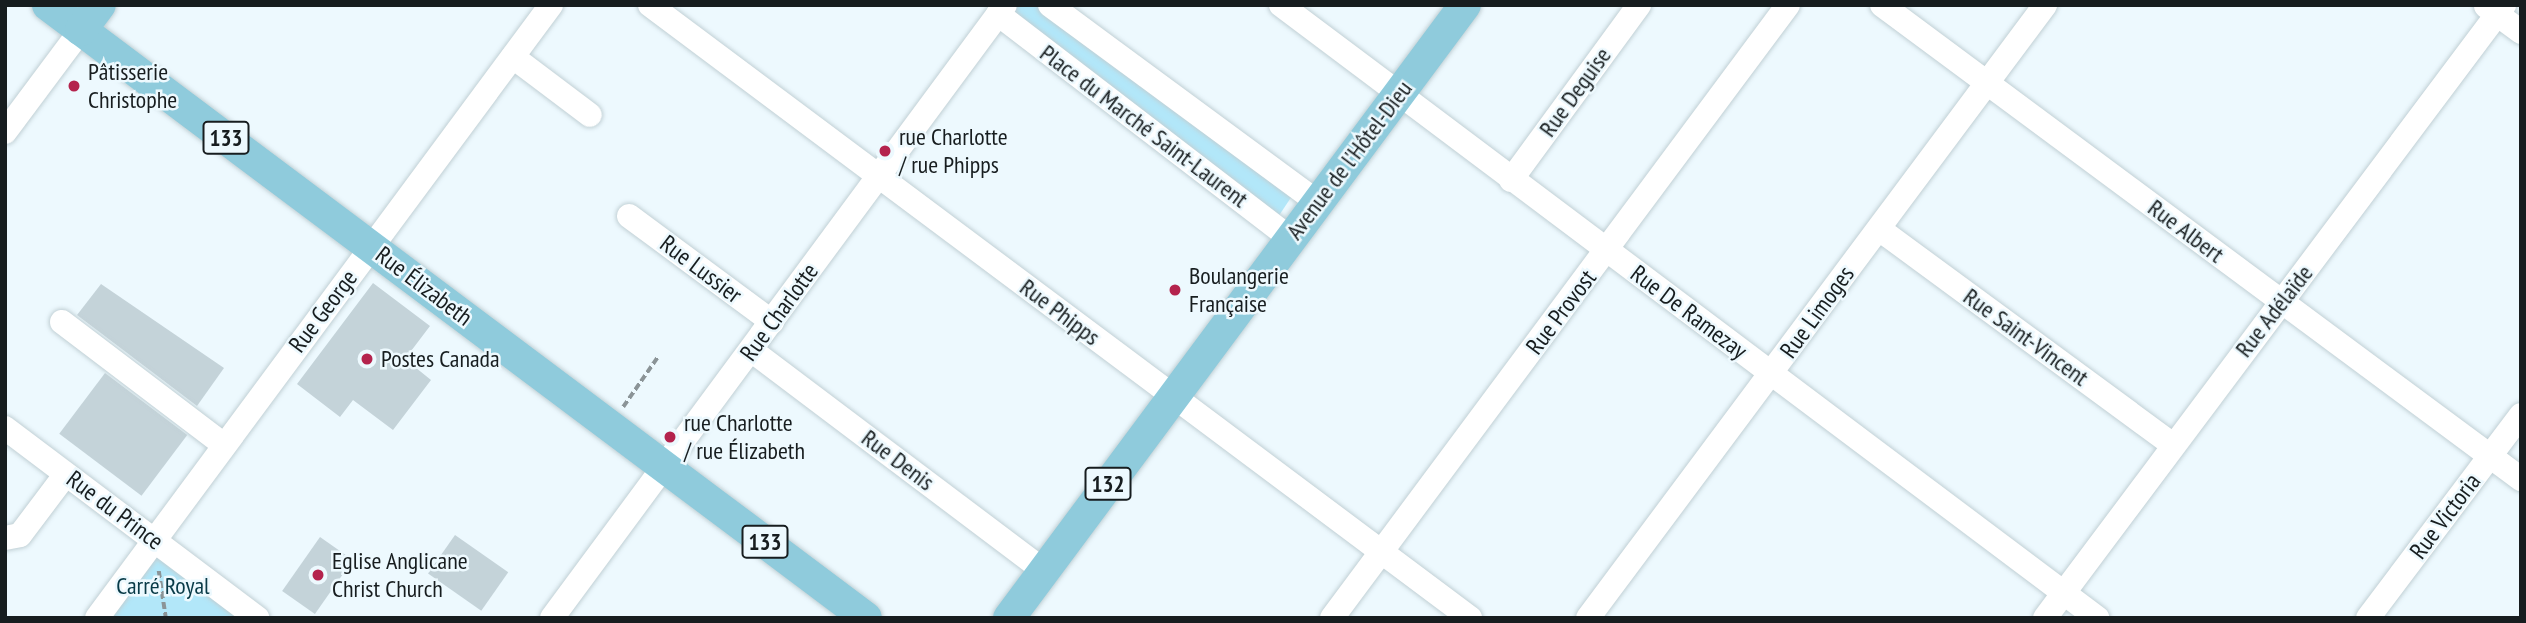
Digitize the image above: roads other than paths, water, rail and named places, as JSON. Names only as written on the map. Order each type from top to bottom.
[{"type":"main road","name":"Rue Élizabeth","points":[[48,5],[90,18],[371,246],[866,618]]},
{"type":"main road","name":"Avenue de l'Hôtel-Dieu","points":[[1009,618],[1465,5]]},
{"type":"street","name":"Rue George","points":[[97,618],[551,5]]},
{"type":"street","name":"Rue Phipps","points":[[650,5],[1470,618]]},
{"type":"street","name":"Place du Marché Saint-Laurent","points":[[1051,5],[1317,202]]},
{"type":"street","name":"Rue De Ramezay","points":[[1281,5],[2097,618]]},
{"type":"street","name":"Rue Deguise","points":[[1511,180],[1639,5]]},
{"type":"street","name":"Rue Provost","points":[[1332,618],[1788,5]]},
{"type":"street","name":"Rue Albert","points":[[1882,5],[2521,480]]},
{"type":"street","name":"Rue Limoges","points":[[1588,618],[2045,5]]},
{"type":"street","points":[[2496,8],[2521,32]]},
{"type":"street","name":"Rue Adélaïde","points":[[2045,618],[2270,313],[2282,302],[2496,8]]},
{"type":"street","name":"Rue Charlotte","points":[[552,618],[1002,10]]},
{"type":"street","name":"Place du Marché Saint-Laurent","points":[[1002,10],[1290,238]]},
{"type":"street","points":[[5,132],[90,18]]},
{"type":"street","points":[[513,57],[590,115]]},
{"type":"street","name":"Rue Lussier","points":[[629,216],[772,322]]},
{"type":"street","name":"Rue Saint-Vincent","points":[[1879,229],[2172,445]]},
{"type":"street","points":[[62,321],[224,444]]},
{"type":"street","name":"Rue Denis","points":[[751,350],[1044,571]]},
{"type":"street","name":"Rue Victoria","points":[[2368,618],[2521,415]]},
{"type":"street","name":"Rue du Prince","points":[[5,428],[257,618]]},
{"type":"street","points":[[5,538],[20,535],[66,474]]},
{"type":"place","name":"Pâtisserie Christophe","points":[[74,86]]},
{"type":"place","name":"rue Charlotte / rue Phipps","points":[[885,151]]},
{"type":"place","name":"Boulangerie Française","points":[[1175,290]]},
{"type":"place","name":"Postes Canada","points":[[367,359]]},
{"type":"place","name":"rue Charlotte / rue Élizabeth","points":[[670,437]]},
{"type":"place","name":"Eglise Anglicane Christ Church","points":[[318,575]]},
{"type":"park label","name":"Carré Royal","points":[[163,586]]}]
